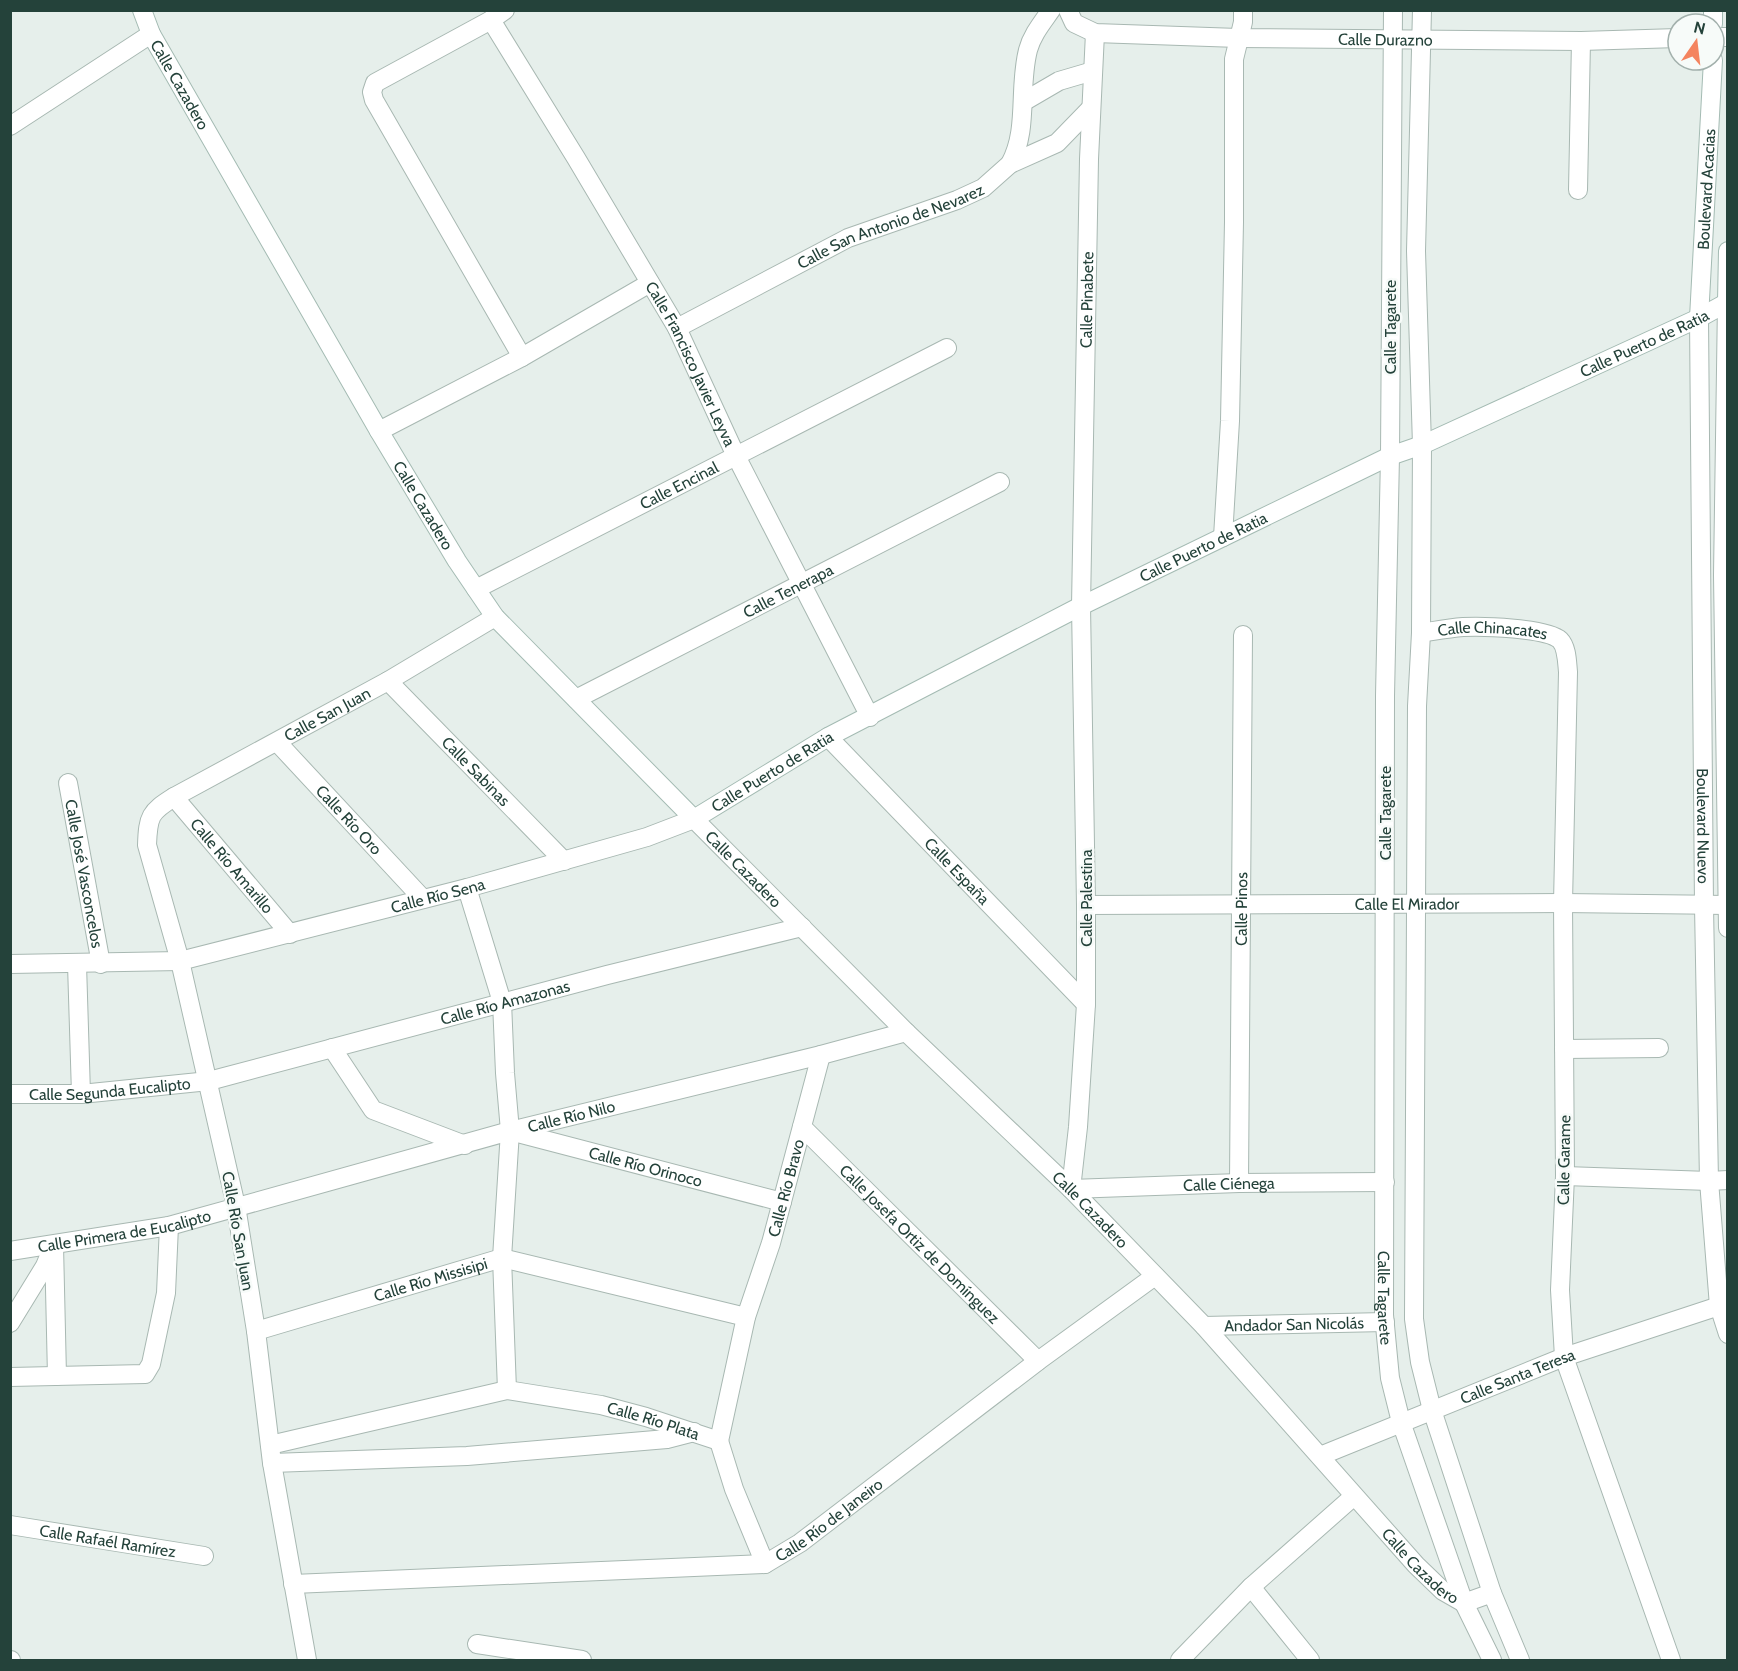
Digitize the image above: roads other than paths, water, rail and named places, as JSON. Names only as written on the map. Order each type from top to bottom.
[{"type":"street","name":"Calle Cazadero","points":[[142,10],[151,34],[380,431],[457,561],[495,617],[906,1032],[1071,1189],[1204,1326],[1433,1582],[1453,1598],[1464,1603],[1492,1660]]},
{"type":"street","points":[[1010,164],[1017,152],[1021,137],[1028,49],[1037,28],[1051,10]]},
{"type":"street","points":[[1068,10],[1074,23],[1095,33]]},
{"type":"street","points":[[1223,537],[1230,421],[1234,222],[1234,59],[1243,22],[1243,10]]},
{"type":"street","name":"Calle Tagarete","points":[[1393,10],[1390,456],[1385,696],[1385,1322],[1390,1378],[1401,1422],[1464,1603]]},
{"type":"street","name":"Calle Tagarete","points":[[1422,10],[1416,250],[1422,445],[1417,706],[1414,1319],[1420,1362],[1432,1410],[1492,1593]]},
{"type":"street","points":[[498,15],[375,83],[372,92],[374,100],[522,357]]},
{"type":"street","name":"Calle Francisco Javier Leyva","points":[[498,15],[576,158],[677,328],[736,456],[870,717]]},
{"type":"street","name":"Calle Durazno","points":[[1095,33],[1238,38],[1581,41],[1666,38]]},
{"type":"street","name":"Calle Pinabete","points":[[1081,606],[1091,108],[1095,33]]},
{"type":"street","points":[[10,126],[151,34]]},
{"type":"street","points":[[1578,190],[1581,41]]},
{"type":"street","points":[[1023,102],[1059,81],[1093,71]]},
{"type":"street","name":"Boulevard Acacias","points":[[1700,318],[1712,72]]},
{"type":"street","name":"Calle San Antonio de Nevarez","points":[[677,328],[848,238],[957,200],[983,188],[1010,164],[1057,143],[1091,108]]},
{"type":"street","points":[[1391,249],[1416,250]]},
{"type":"street","name":"Boulevard Acacias","points":[[1727,302],[1728,251]]},
{"type":"street","points":[[380,431],[522,357],[650,283]]},
{"type":"street","name":"Calle Puerto de Ratia","points":[[694,819],[828,737],[1081,606],[1390,456],[1422,445],[1700,318],[1727,302]]},
{"type":"street","name":"Boulevard Nuevo","points":[[1727,302],[1723,575],[1728,928]]},
{"type":"street","name":"Boulevard Nuevo","points":[[1700,318],[1704,906],[1718,1180],[1719,1306],[1728,1334]]},
{"type":"street","name":"Calle Encinal","points":[[476,589],[947,348]]},
{"type":"street","name":"Calle Tenerapa","points":[[576,699],[1000,482]]},
{"type":"street","name":"Calle Palestina","points":[[1071,1189],[1078,1127],[1086,1004],[1081,606]]},
{"type":"street","name":"Calle San Juan","points":[[156,808],[388,681],[495,617]]},
{"type":"street","name":"Calle Chinacates","points":[[1420,633],[1462,627],[1535,631],[1551,635],[1562,642]]},
{"type":"street","name":"Calle Pinos","points":[[1239,1184],[1243,635]]},
{"type":"street","name":"Calle Garame","points":[[1562,642],[1568,672],[1563,903],[1565,1176],[1560,1290],[1564,1357],[1671,1660]]},
{"type":"street","name":"Calle Sabinas","points":[[388,681],[564,861]]},
{"type":"street","name":"Calle España","points":[[828,737],[1086,1004]]},
{"type":"street","name":"Calle Río Oro","points":[[277,742],[423,899]]},
{"type":"street","name":"Calle José Vasconcelos","points":[[68,783],[101,964]]},
{"type":"street","name":"Calle Río Amarillo","points":[[174,797],[290,934]]},
{"type":"street","name":"Calle Río San Juan","points":[[156,808],[150,818],[147,845],[180,961],[236,1206],[256,1331],[271,1454],[307,1660]]},
{"type":"street","name":"Calle Río Sena","points":[[10,964],[180,961],[468,888],[647,837],[694,819]]},
{"type":"street","points":[[468,888],[502,1002],[510,1131],[502,1258],[507,1390]]},
{"type":"street","name":"Calle El Mirador","points":[[1086,904],[1727,905]]},
{"type":"street","name":"Calle Río Amazonas","points":[[209,1081],[502,1002],[802,927]]},
{"type":"street","points":[[77,964],[81,1094]]},
{"type":"street","name":"Calle Río Nilo","points":[[236,1206],[510,1131],[906,1032]]},
{"type":"street","points":[[332,1048],[373,1110],[465,1145]]},
{"type":"street","points":[[1564,1049],[1659,1048]]},
{"type":"street","name":"Calle Río Bravo","points":[[719,1441],[746,1317],[771,1243],[821,1055]]},
{"type":"street","name":"Calle Segunda Eucalipto","points":[[10,1094],[81,1094],[209,1081]]},
{"type":"street","name":"Calle Josefa Ortiz de Domínguez","points":[[802,1128],[1038,1361]]},
{"type":"street","name":"Calle Río Orinoco","points":[[510,1131],[782,1202]]},
{"type":"street","points":[[1565,1176],[1718,1180]]},
{"type":"street","name":"Calle Ciénega","points":[[1071,1189],[1385,1182]]},
{"type":"street","name":"Calle Primera de Eucalipto","points":[[10,1251],[169,1226],[236,1206]]},
{"type":"street","points":[[10,1377],[145,1374],[151,1364],[166,1293],[169,1226]]},
{"type":"street","points":[[54,1245],[57,1376]]},
{"type":"street","points":[[10,1323],[45,1266],[54,1245]]},
{"type":"street","name":"Calle Río Missisipi","points":[[256,1331],[502,1258],[746,1317]]},
{"type":"street","name":"Calle Río de Janeiro","points":[[293,1584],[765,1564],[800,1543],[1038,1361],[1155,1276]]},
{"type":"street","name":"Calle Santa Teresa","points":[[1320,1456],[1564,1357],[1719,1306]]},
{"type":"street","name":"Andador San Nicolás","points":[[1204,1326],[1385,1322]]},
{"type":"street","name":"Calle Río Plata","points":[[271,1454],[507,1390],[601,1405],[694,1432]]},
{"type":"street","points":[[694,1432],[719,1441],[734,1488],[765,1564]]},
{"type":"street","name":"Calle Río Plata","points":[[271,1454],[467,1456],[667,1439],[694,1432]]},
{"type":"street","points":[[1180,1660],[1251,1587],[1354,1496]]},
{"type":"street","name":"Calle Rafaél Ramírez","points":[[10,1525],[204,1556]]},
{"type":"street","points":[[1251,1587],[1310,1660]]},
{"type":"street","name":"Calle Cazadero","points":[[1464,1603],[1492,1593]]},
{"type":"street","points":[[1492,1593],[1520,1660]]},
{"type":"street","points":[[477,1644],[582,1660]]}]
